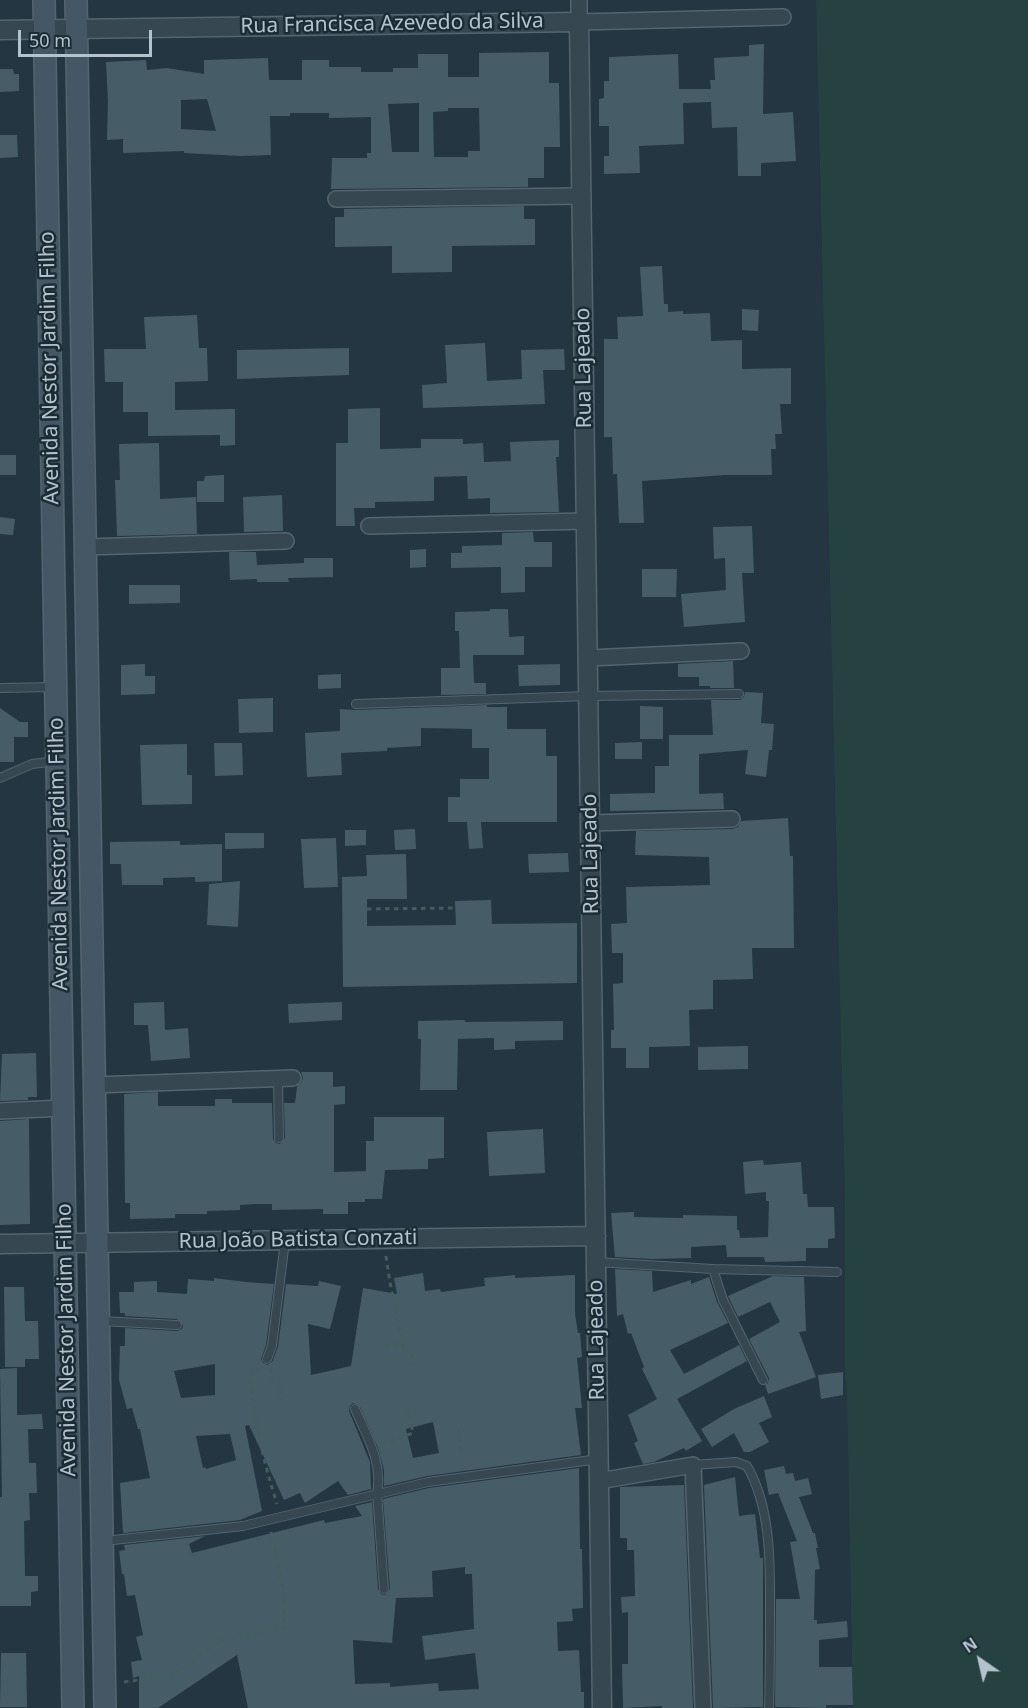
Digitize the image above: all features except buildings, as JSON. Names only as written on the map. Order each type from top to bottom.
[{"type":"main road","name":"Avenida Nestor Jardim Filho","points":[[44,0],[73,1708]]},
{"type":"main road","name":"Avenida Nestor Jardim Filho","points":[[76,0],[105,1708]]},
{"type":"main road","points":[[52,473],[84,472]]},
{"type":"main road","points":[[55,644],[87,643]]},
{"type":"main road","points":[[61,983],[93,981]]},
{"type":"street","name":"Rua Lajeado","points":[[579,0],[602,1708]]},
{"type":"street","name":"Rua Francisca Azevedo da Silva","points":[[0,30],[783,17]]},
{"type":"street","points":[[336,199],[581,196]]},
{"type":"street","points":[[369,526],[586,521]]},
{"type":"street","points":[[86,547],[286,542]]},
{"type":"street","points":[[588,658],[741,651]]},
{"type":"street","points":[[590,823],[732,819]]},
{"type":"street","points":[[94,1085],[285,1078]]},
{"type":"street","points":[[0,1110],[63,1108]]},
{"type":"street","name":"Rua João Batista Conzati","points":[[0,1245],[596,1236]]},
{"type":"street","points":[[599,1481],[693,1465],[703,1708]]},
{"type":"lane","points":[[0,688],[56,687]]},
{"type":"lane","points":[[356,704],[588,696],[739,694]]},
{"type":"lane","points":[[0,778],[32,764],[57,761]]},
{"type":"lane","points":[[279,1138],[285,1078]]},
{"type":"lane","points":[[267,1359],[272,1346],[285,1241]]},
{"type":"lane","points":[[596,1262],[713,1269],[837,1272]]},
{"type":"lane","points":[[713,1269],[723,1300],[763,1380]]},
{"type":"lane","points":[[98,1321],[177,1325]]},
{"type":"lane","points":[[355,1409],[376,1457],[380,1479],[377,1493],[384,1589]]},
{"type":"lane","points":[[102,1541],[243,1526],[428,1482],[599,1459]]},
{"type":"lane","points":[[693,1465],[736,1462],[747,1466],[757,1486],[770,1550],[769,1708]]},
{"type":"path","points":[[367,909],[455,908]]},
{"type":"path","points":[[384,1239],[389,1280],[402,1343],[404,1350],[412,1349],[414,1367]]},
{"type":"path","points":[[385,1346],[402,1343]]},
{"type":"path","points":[[281,1516],[262,1459],[254,1416],[250,1375],[267,1359],[273,1382],[280,1384],[282,1407]]},
{"type":"path","points":[[372,1448],[413,1433],[407,1408]]},
{"type":"path","points":[[457,1420],[463,1477]]},
{"type":"path","points":[[105,1682],[123,1682],[174,1675],[225,1637],[285,1628],[283,1588],[268,1520]]},
{"type":"green space","points":[[816,0],[1028,0],[1028,1708],[853,1708],[845,1372],[845,1205]]}]
